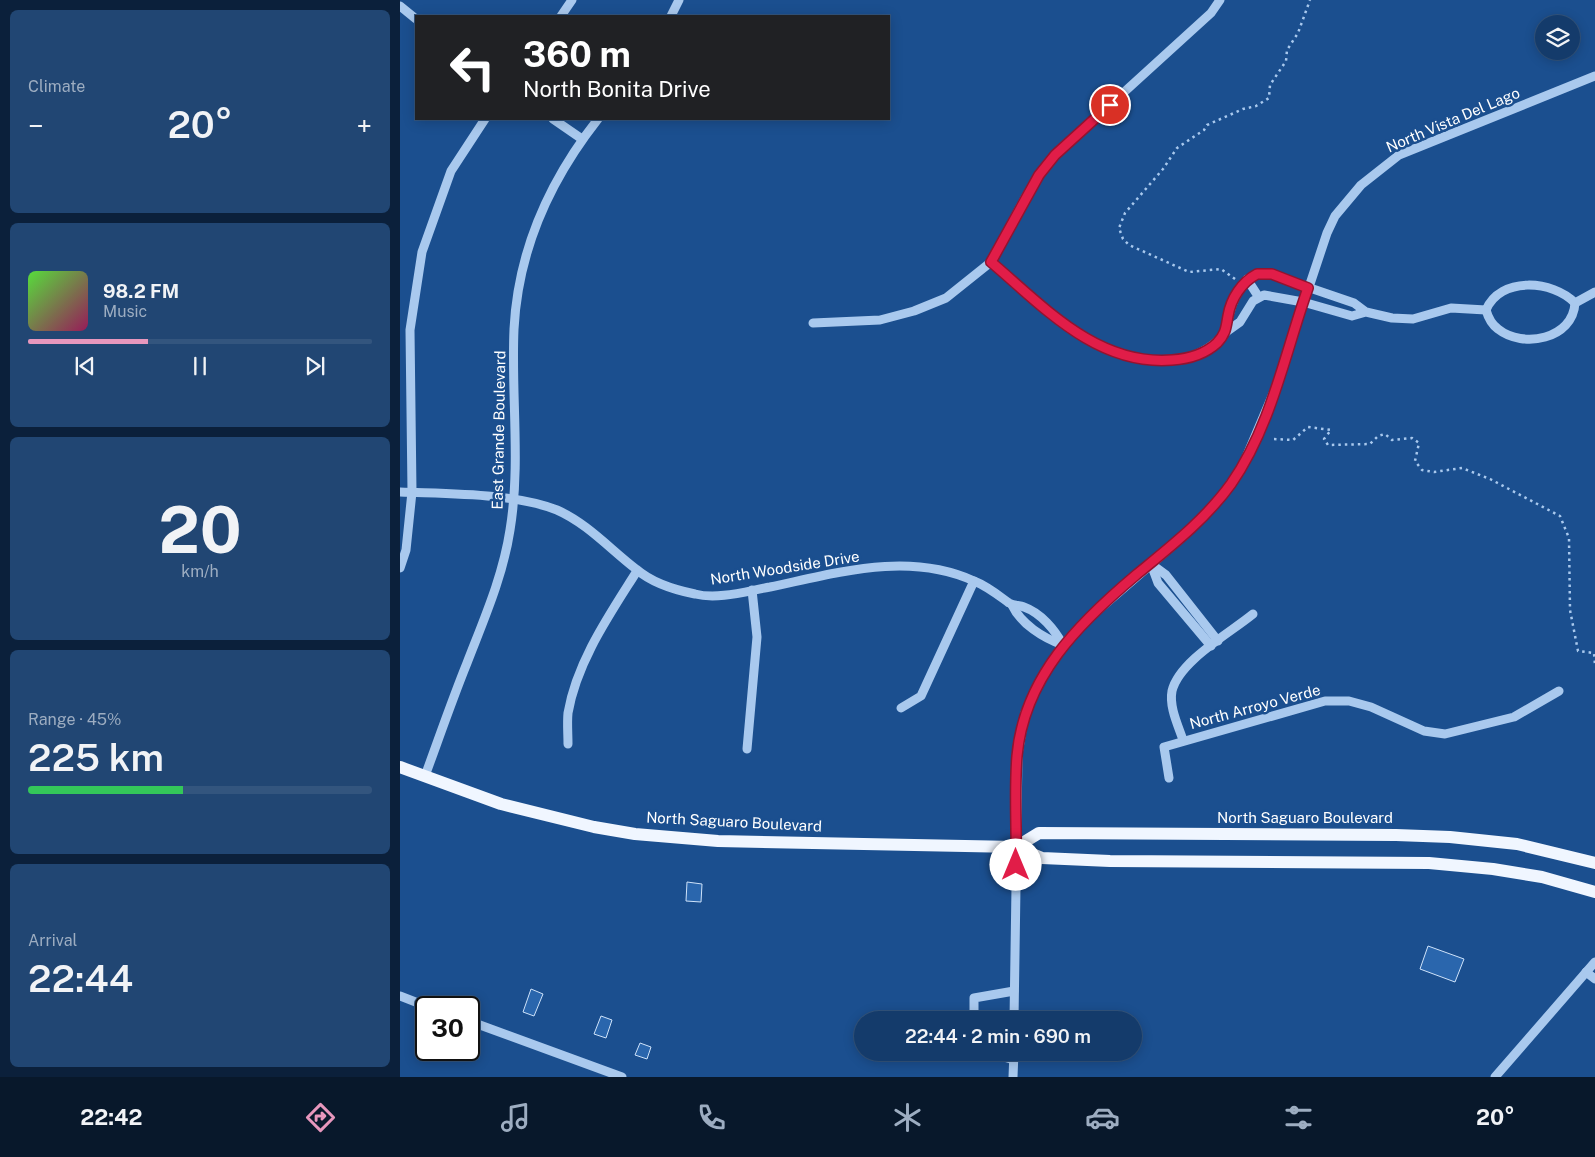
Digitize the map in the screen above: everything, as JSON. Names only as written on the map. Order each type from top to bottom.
[{"type":"main road","name":"North Saguaro Boulevard","points":[[400,767],[501,804],[594,827],[635,834],[718,840],[1016,847],[1042,858],[1100,861],[1430,863],[1493,869],[1542,877],[1595,892]]},
{"type":"main road","name":"North Saguaro Boulevard","points":[[1016,847],[1039,833],[1396,834],[1510,843],[1595,863]]},
{"type":"street","points":[[562,15],[572,0]]},
{"type":"street","points":[[672,15],[679,0]]},
{"type":"street","points":[[813,323],[880,320],[914,311],[946,298],[991,262],[1025,198],[1055,155],[1211,13],[1220,0]]},
{"type":"street","points":[[400,6],[415,18]]},
{"type":"street","name":"North Vista Del Lago","points":[[1014,1011],[1016,770],[1025,713],[1045,671],[1082,624],[1214,506],[1242,467],[1276,389],[1320,250],[1335,216],[1361,184],[1399,155],[1595,76]]},
{"type":"street","points":[[400,568],[406,550],[412,492],[410,330],[422,252],[451,171],[484,120]]},
{"type":"street","points":[[554,120],[582,139]]},
{"type":"street","name":"East Grande Boulevard","points":[[424,776],[500,575],[514,499],[516,474],[514,330],[521,280],[539,216],[562,170],[597,120]]},
{"type":"street","points":[[991,262],[1075,333],[1125,357],[1154,362],[1186,359],[1207,350],[1240,322],[1258,296],[1264,294],[1306,295],[1354,303],[1366,312],[1392,318],[1413,319],[1451,308],[1486,310]]},
{"type":"street","points":[[1226,332],[1228,315],[1244,282],[1257,274],[1272,274],[1306,295],[1352,316],[1366,312]]},
{"type":"street","points":[[1244,282],[1258,296]]},
{"type":"street","points":[[1486,310],[1493,299],[1505,291],[1531,285],[1555,290],[1575,303]]},
{"type":"street","points":[[1575,303],[1595,292]]},
{"type":"street","points":[[1486,310],[1491,322],[1505,333],[1522,338],[1541,338],[1555,334],[1566,327],[1574,314],[1575,303]]},
{"type":"street","name":"North Woodside Drive","points":[[400,492],[514,499],[558,510],[574,519],[637,571],[666,586],[698,595],[726,595],[858,569],[913,565],[943,570],[974,580],[1012,605],[1025,607],[1053,628],[1063,646]]},
{"type":"street","points":[[1151,564],[1158,583],[1214,643]]},
{"type":"street","points":[[568,744],[568,714],[580,674],[602,627],[637,571]]},
{"type":"street","points":[[901,708],[921,696],[974,580]]},
{"type":"street","points":[[747,749],[757,637],[752,590]]},
{"type":"street","name":"North Woodside Drive","points":[[1012,605],[1016,614],[1047,640],[1063,646]]},
{"type":"street","name":"North Arroyo Verde","points":[[1183,740],[1172,706],[1172,691],[1178,677],[1214,643],[1253,614]]},
{"type":"street","name":"North Arroyo Verde","points":[[1169,778],[1164,747],[1183,740],[1200,738],[1325,701],[1349,701],[1371,706],[1424,732],[1445,734],[1514,717],[1559,691]]},
{"type":"street","points":[[1495,1077],[1595,962]]},
{"type":"street","points":[[1586,972],[1595,979]]},
{"type":"street","points":[[974,1011],[974,998],[1014,991]]},
{"type":"street","points":[[400,996],[415,1002]]},
{"type":"street","points":[[480,1025],[622,1077]]},
{"type":"street","points":[[1013,1077],[1014,1061]]},
{"type":"path","points":[[1244,282],[1221,269],[1189,272],[1129,245],[1123,239],[1119,228],[1126,214],[1163,169],[1177,148],[1204,130],[1207,124],[1243,109],[1256,106],[1269,98],[1270,86],[1282,70],[1286,61],[1287,50],[1298,33],[1310,0]]},
{"type":"path","points":[[1274,440],[1293,440],[1308,428],[1331,430],[1324,439],[1328,445],[1370,444],[1378,436],[1385,434],[1392,440],[1403,441],[1412,438],[1419,444],[1415,461],[1422,470],[1434,472],[1462,468],[1490,478],[1560,516],[1569,538],[1570,610],[1575,643],[1578,651],[1594,653],[1595,665]]},
{"type":"building","points":[[687,882],[702,884],[701,902],[686,901]]},
{"type":"building","points":[[1428,946],[1464,959],[1455,982],[1420,969]]},
{"type":"building","points":[[531,989],[543,994],[534,1016],[523,1012]]},
{"type":"building","points":[[601,1016],[612,1020],[606,1038],[594,1034]]},
{"type":"building","points":[[640,1043],[651,1047],[647,1059],[635,1055]]},
{"type":"route","points":[[1016,865],[1015,787],[1018,754],[1025,713],[1038,684],[1063,646],[1082,624],[1184,536],[1214,506],[1230,485],[1242,467],[1276,389],[1308,288],[1272,274],[1257,274],[1247,279],[1241,286],[1228,315],[1226,332],[1217,343],[1207,350],[1186,359],[1154,362],[1125,357],[1075,333],[991,262],[1039,175],[1055,155],[1110,105]]}]
